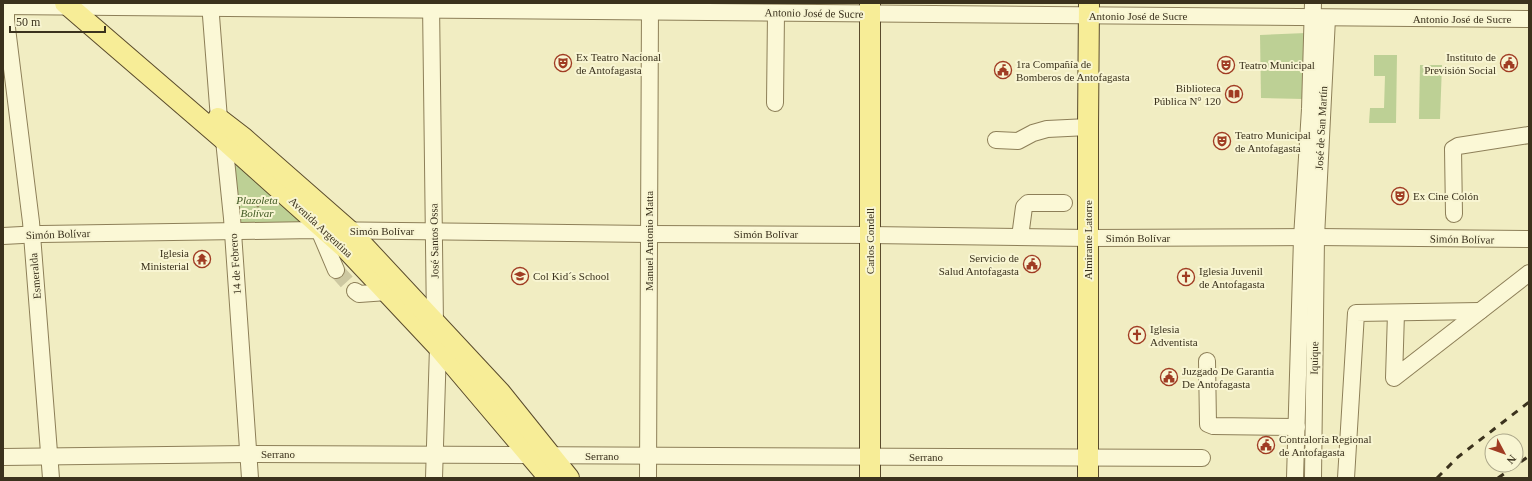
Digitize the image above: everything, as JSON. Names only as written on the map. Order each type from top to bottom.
[{"type":"main road","name":"Avenida Argentina","points":[[78,5],[244,138],[350,231],[435,324],[500,392],[525,421],[550,456],[569,478]]},
{"type":"main road","name":"Avenida Argentina","points":[[78,5],[323,231],[346,249],[438,347],[549,478]]},
{"type":"main road","name":"Carlos Condell","points":[[870,8],[870,478]]},
{"type":"main road","name":"Almirante Latorre","points":[[1088,478],[1089,9]]},
{"type":"street","name":"Antonio José de Sucre","points":[[5,5],[562,7],[650,8],[776,13],[870,8],[1089,9],[1318,13],[1529,19]]},
{"type":"street","name":"Esmeralda","points":[[5,5],[32,235],[51,478]]},
{"type":"street","name":"14 de Febrero","points":[[210,6],[219,119],[224,140],[232,230],[250,478]]},
{"type":"street","name":"José Santos Ossa","points":[[431,7],[435,324],[438,347],[434,478]]},
{"type":"street","name":"Manuel Antonio Matta","points":[[648,478],[650,8]]},
{"type":"street","points":[[774,103],[776,13]]},
{"type":"street","name":"José de San Martín","points":[[1309,238],[1310,109],[1318,13]]},
{"type":"street","points":[[996,140],[1018,141],[1033,132],[1046,129],[1088,127]]},
{"type":"street","points":[[1454,214],[1454,149],[1458,146],[1529,135]]},
{"type":"street","points":[[1020,237],[1025,204],[1064,203]]},
{"type":"street","name":"Simón Bolívar","points":[[3,236],[232,230],[1089,238],[1529,239]]},
{"type":"street","points":[[323,231],[336,270]]},
{"type":"street","name":"Iquique","points":[[1295,478],[1309,238]]},
{"type":"street","name":"Iquique","points":[[1309,238],[1313,478]]},
{"type":"street","points":[[1396,313],[1394,378],[1529,273]]},
{"type":"street","points":[[355,291],[359,294],[387,292]]},
{"type":"street","points":[[1346,478],[1356,313],[1480,311]]},
{"type":"street","points":[[1208,361],[1208,424],[1213,426],[1297,427]]},
{"type":"street","name":"Serrano","points":[[3,457],[248,454],[870,458],[1202,458]]},
{"type":"path","points":[[246,219],[270,193]]},
{"type":"green space","points":[[1306,33],[1303,99],[1261,98],[1260,35]]},
{"type":"green space","points":[[1374,55],[1397,55],[1396,123],[1369,123],[1370,108],[1384,108],[1385,76],[1374,76]]},
{"type":"green space","points":[[1420,65],[1442,65],[1440,119],[1419,119]]},
{"type":"green space","name":"Plazoleta Bolívar","points":[[224,140],[326,231],[232,230]]},
{"type":"tunnel","points":[[336,270],[355,291]]},
{"type":"railway","points":[[1437,478],[1458,457],[1529,402]]},
{"type":"railway","points":[[1498,478],[1529,456]]},
{"type":"place","name":"Ex Teatro Nacional de Antofagasta","points":[[563,63]]},
{"type":"place","name":"Instituto de Previsión Social","points":[[1509,63]]},
{"type":"place","name":"Teatro Municipal","points":[[1226,65]]},
{"type":"place","name":"1ra Compañía de Bomberos de Antofagasta","points":[[1003,70]]},
{"type":"place","name":"Biblioteca Pública N° 120","points":[[1234,94]]},
{"type":"place","name":"Teatro Municipal de Antofagasta","points":[[1222,141]]},
{"type":"place","name":"Ex Cine Colón","points":[[1400,196]]},
{"type":"place","name":"Iglesia Ministerial","points":[[202,259]]},
{"type":"place","name":"Servicio de Salud Antofagasta","points":[[1032,264]]},
{"type":"place","name":"Col Kid´s School","points":[[520,276]]},
{"type":"place","name":"Iglesia Juvenil de Antofagasta","points":[[1186,277]]},
{"type":"place","name":"Iglesia Adventista","points":[[1137,335]]},
{"type":"place","name":"Juzgado De Garantia De Antofagasta","points":[[1169,377]]},
{"type":"place","name":"Contraloría Regional de Antofagasta","points":[[1266,445]]}]
